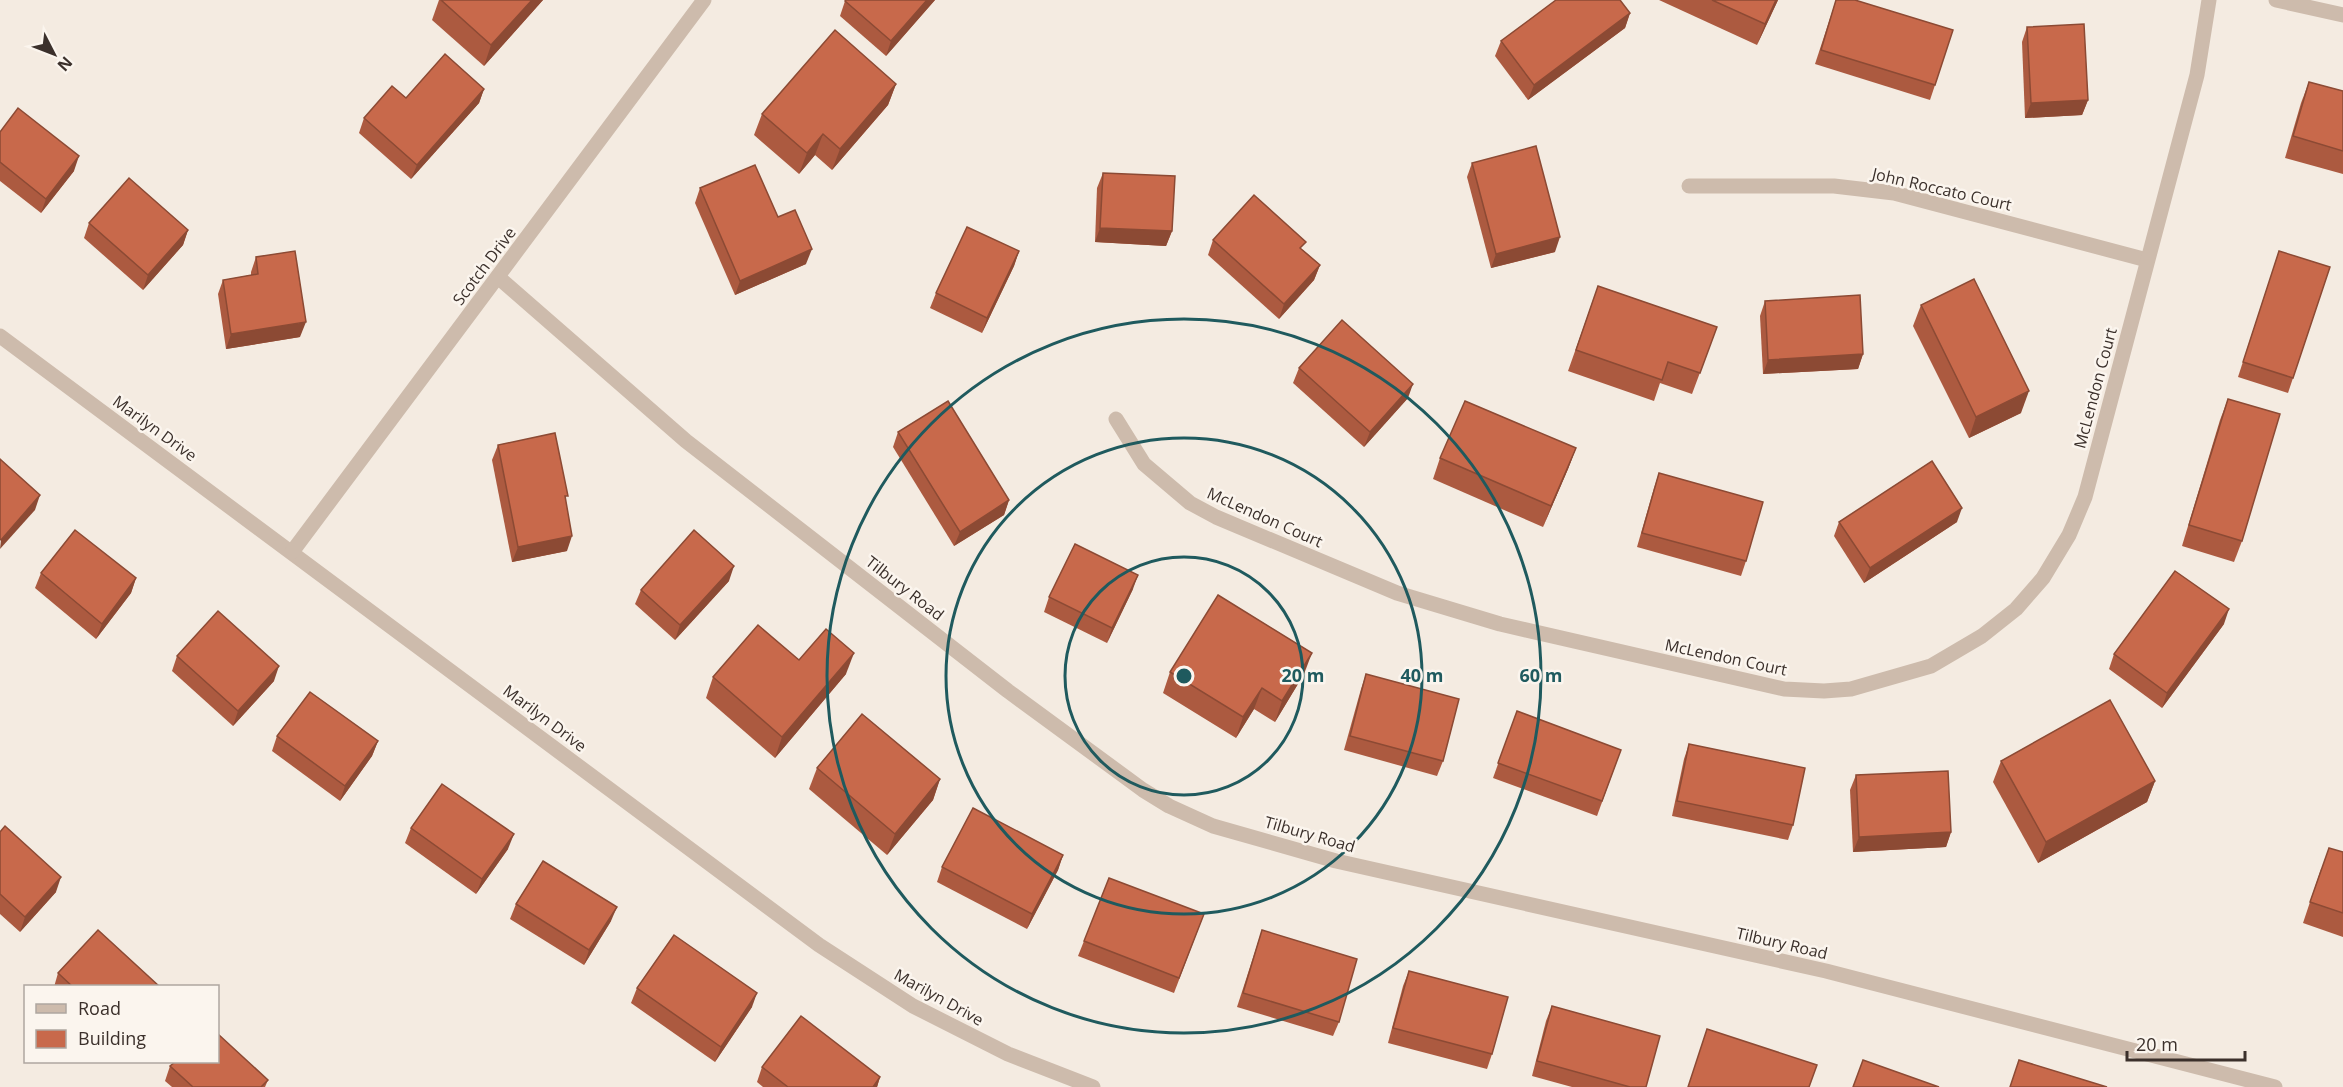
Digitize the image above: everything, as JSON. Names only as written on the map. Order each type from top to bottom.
[{"type":"street","name":"Scotch Drive","points":[[292,552],[704,0]]},
{"type":"street","name":"McLendon Court","points":[[1116,419],[1144,464],[1190,503],[1216,517],[1397,593],[1500,624],[1784,689],[1851,689],[1930,666],[1982,636],[2016,609],[2043,578],[2069,536],[2085,497],[2197,75],[2209,0]]},
{"type":"street","points":[[2276,0],[2343,15]]},
{"type":"street","name":"John Roccato Court","points":[[1689,186],[1834,186],[1894,193],[2147,260]]},
{"type":"street","name":"Tilbury Road","points":[[498,277],[686,441],[1008,691],[1143,790],[1169,806],[1214,826],[1336,861],[1826,971],[2275,1087]]},
{"type":"street","name":"Marilyn Drive","points":[[0,336],[819,945],[913,1006],[1008,1054],[1093,1087]]},
{"type":"building","points":[[441,0],[532,0],[491,45]]},
{"type":"building","points":[[846,0],[927,0],[891,41]]},
{"type":"building","points":[[1556,0],[1620,0],[1630,13],[1534,85],[1501,41]]},
{"type":"building","points":[[1712,0],[1776,0],[1765,24]]},
{"type":"building","points":[[1836,0],[1855,0],[1953,30],[1935,85],[1821,50]]},
{"type":"building","points":[[2084,24],[2088,100],[2031,103],[2027,27]]},
{"type":"building","points":[[835,30],[896,84],[840,149],[823,134],[807,153],[762,114]]},
{"type":"building","points":[[445,54],[484,89],[417,165],[364,118],[392,86],[406,98]]},
{"type":"building","points":[[2309,82],[2343,91],[2343,151],[2293,136]]},
{"type":"building","points":[[18,108],[79,156],[46,199],[0,162],[0,132]]},
{"type":"building","points":[[1536,146],[1560,237],[1496,254],[1472,163]]},
{"type":"building","points":[[755,165],[778,217],[795,210],[812,249],[740,281],[700,188]]},
{"type":"building","points":[[1103,173],[1175,176],[1172,231],[1100,228]]},
{"type":"building","points":[[129,178],[188,230],[148,275],[89,223]]},
{"type":"building","points":[[1254,195],[1306,242],[1300,248],[1320,265],[1284,304],[1213,240]]},
{"type":"building","points":[[967,227],[1019,251],[987,318],[936,293]]},
{"type":"building","points":[[295,251],[306,322],[231,334],[223,280],[258,274],[256,257]]},
{"type":"building","points":[[2279,251],[2330,267],[2293,378],[2243,362]]},
{"type":"building","points":[[1974,279],[2029,391],[1976,417],[1921,305]]},
{"type":"building","points":[[1598,286],[1717,327],[1700,373],[1668,362],[1662,380],[1576,350]]},
{"type":"building","points":[[1860,295],[1863,354],[1768,360],[1765,301]]},
{"type":"building","points":[[1342,320],[1413,384],[1370,432],[1299,368]]},
{"type":"building","points":[[2228,399],[2280,414],[2242,541],[2189,525]]},
{"type":"building","points":[[948,401],[1009,500],[960,532],[898,432]]},
{"type":"building","points":[[1465,401],[1576,448],[1551,506],[1440,458]]},
{"type":"building","points":[[555,433],[568,496],[565,496],[572,536],[518,547],[498,445]]},
{"type":"building","points":[[0,459],[40,495],[1,540],[0,539]]},
{"type":"building","points":[[1932,461],[1962,508],[1870,568],[1839,522]]},
{"type":"building","points":[[1659,473],[1763,502],[1746,561],[1642,533]]},
{"type":"building","points":[[75,530],[136,578],[102,624],[41,573]]},
{"type":"building","points":[[694,530],[734,566],[680,625],[641,590]]},
{"type":"building","points":[[1075,544],[1138,575],[1112,628],[1049,597]]},
{"type":"building","points":[[2175,571],[2229,609],[2167,693],[2114,654]]},
{"type":"building","points":[[1218,595],[1312,653],[1282,701],[1262,688],[1243,717],[1170,672]]},
{"type":"building","points":[[218,611],[279,666],[238,711],[177,656]]},
{"type":"building","points":[[758,625],[799,660],[826,629],[854,653],[782,737],[713,677]]},
{"type":"building","points":[[1366,674],[1459,699],[1443,761],[1350,736]]},
{"type":"building","points":[[310,692],[378,741],[345,786],[277,736]]},
{"type":"building","points":[[2110,700],[2155,781],[2046,842],[2001,761]]},
{"type":"building","points":[[1517,711],[1621,750],[1602,801],[1498,763]]},
{"type":"building","points":[[862,714],[940,779],[895,834],[817,768]]},
{"type":"building","points":[[1689,744],[1805,768],[1793,825],[1677,801]]},
{"type":"building","points":[[1948,771],[1951,832],[1859,837],[1856,775]]},
{"type":"building","points":[[442,784],[514,834],[482,879],[411,828]]},
{"type":"building","points":[[973,808],[1063,855],[1032,914],[942,867]]},
{"type":"building","points":[[5,826],[61,877],[25,917],[0,894],[0,832]]},
{"type":"building","points":[[2329,848],[2343,852],[2343,913],[2310,902]]},
{"type":"building","points":[[543,861],[617,907],[589,950],[516,904]]},
{"type":"building","points":[[1109,878],[1204,914],[1179,978],[1084,941]]},
{"type":"building","points":[[98,930],[158,985],[71,985],[58,973]]},
{"type":"building","points":[[1262,930],[1357,959],[1339,1022],[1243,993]]},
{"type":"building","points":[[674,935],[757,993],[721,1047],[637,988]]},
{"type":"building","points":[[1409,971],[1508,997],[1492,1054],[1393,1028]]},
{"type":"building","points":[[1552,1006],[1660,1036],[1646,1087],[1630,1087],[1537,1061]]},
{"type":"building","points":[[801,1016],[880,1077],[873,1087],[788,1087],[762,1067]]},
{"type":"building","points":[[1707,1029],[1817,1065],[1809,1087],[1688,1087]]},
{"type":"building","points":[[219,1035],[268,1080],[261,1087],[193,1087],[170,1066],[174,1063],[219,1063]]},
{"type":"building","points":[[1863,1060],[1939,1087],[1853,1087]]},
{"type":"building","points":[[2019,1060],[2107,1087],[2010,1087]]}]
